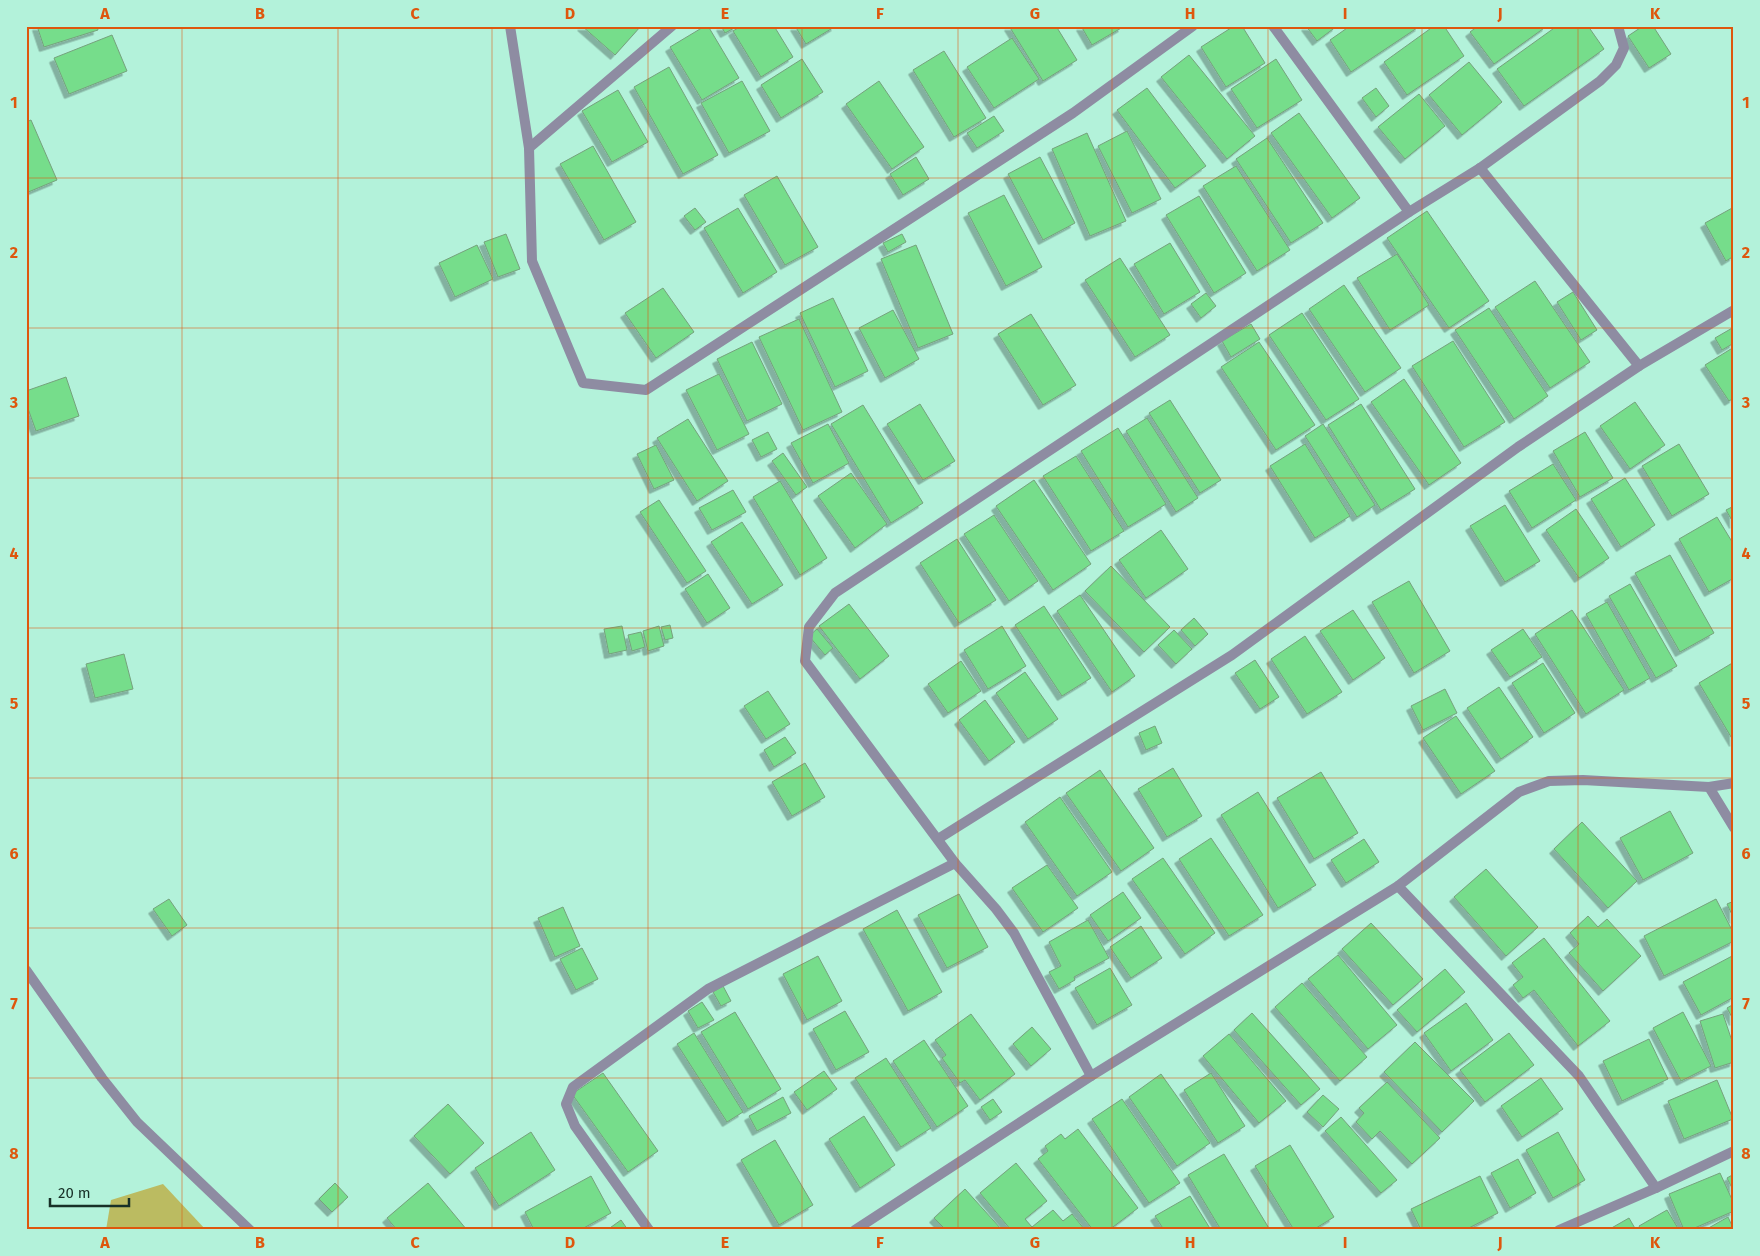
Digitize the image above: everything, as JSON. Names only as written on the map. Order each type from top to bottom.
[{"type":"street","points":[[510,26],[529,148],[532,261],[583,383],[646,390],[1073,113],[1193,26]]},
{"type":"street","points":[[529,148],[672,26]]},
{"type":"street","points":[[1273,26],[1409,212]]},
{"type":"street","points":[[1091,1076],[1014,933],[996,909],[955,863],[805,661],[809,627],[836,593],[1409,212],[1480,168],[1600,81],[1616,65],[1624,48],[1618,26]]},
{"type":"street","points":[[1480,168],[1640,366]]},
{"type":"street","points":[[938,839],[1232,655],[1518,447],[1640,366],[1734,310]]},
{"type":"street","points":[[854,1230],[1091,1076],[1398,886],[1520,792],[1549,781],[1583,780],[1709,787],[1734,783]]},
{"type":"street","points":[[1709,787],[1734,828]]},
{"type":"street","points":[[649,1230],[575,1126],[566,1104],[573,1087],[708,990],[955,863]]},
{"type":"street","points":[[1398,886],[1579,1076],[1656,1188]]},
{"type":"street","points":[[26,970],[102,1078],[137,1122],[250,1230]]},
{"type":"street","points":[[1559,1230],[1656,1188],[1734,1151]]},
{"type":"shaded area","points":[[163,1184],[206,1230],[106,1230],[111,1200]]},
{"type":"building","points":[[37,26],[97,26],[98,30],[44,47]]},
{"type":"building","points":[[582,26],[641,26],[615,55]]},
{"type":"building","points":[[708,26],[739,78],[702,100],[670,47]]},
{"type":"building","points":[[721,26],[738,26],[725,33]]},
{"type":"building","points":[[741,26],[774,26],[793,57],[761,77],[733,31]]},
{"type":"building","points":[[795,26],[836,26],[806,44]]},
{"type":"building","points":[[1009,26],[1056,26],[1077,60],[1043,81]]},
{"type":"building","points":[[1081,26],[1122,26],[1123,27],[1092,45]]},
{"type":"building","points":[[1234,26],[1242,26],[1265,63],[1226,87],[1201,47]]},
{"type":"building","points":[[1306,26],[1337,26],[1317,41]]},
{"type":"building","points":[[1350,26],[1420,26],[1351,72],[1330,40]]},
{"type":"building","points":[[1434,26],[1444,26],[1464,56],[1407,95],[1384,62]]},
{"type":"building","points":[[1478,26],[1547,26],[1494,64],[1470,32]]},
{"type":"building","points":[[1557,26],[1588,26],[1604,49],[1524,106],[1497,69]]},
{"type":"building","points":[[1643,26],[1653,26],[1671,54],[1649,68],[1628,36]]},
{"type":"building","points":[[112,35],[127,71],[69,94],[54,58]]},
{"type":"building","points":[[1012,38],[1039,79],[994,108],[967,67]]},
{"type":"building","points":[[944,51],[986,118],[954,137],[913,70]]},
{"type":"building","points":[[1189,55],[1255,136],[1227,159],[1161,77]]},
{"type":"building","points":[[802,59],[823,92],[781,118],[761,85]]},
{"type":"building","points":[[1276,59],[1302,100],[1257,128],[1231,89]]},
{"type":"building","points":[[1469,62],[1502,102],[1462,135],[1429,95]]},
{"type":"building","points":[[669,67],[718,155],[683,174],[634,87]]},
{"type":"building","points":[[742,81],[770,131],[729,153],[701,103]]},
{"type":"building","points":[[879,81],[924,147],[892,169],[846,104]]},
{"type":"building","points":[[1147,88],[1206,166],[1175,188],[1117,110]]},
{"type":"building","points":[[1376,88],[1389,106],[1376,117],[1362,98]]},
{"type":"building","points":[[618,90],[648,142],[612,162],[582,111]]},
{"type":"building","points":[[1419,94],[1445,126],[1405,159],[1378,127]]},
{"type":"building","points":[[1299,113],[1360,198],[1332,218],[1271,133]]},
{"type":"building","points":[[994,116],[1004,131],[977,148],[967,133]]},
{"type":"building","points":[[31,120],[57,180],[26,193],[26,122]]},
{"type":"building","points":[[1127,131],[1161,199],[1132,213],[1098,146]]},
{"type":"building","points":[[1087,133],[1126,221],[1090,236],[1052,149]]},
{"type":"building","points":[[1267,138],[1323,223],[1291,243],[1236,159]]},
{"type":"building","points":[[593,146],[636,222],[604,240],[560,164]]},
{"type":"building","points":[[916,157],[929,179],[903,195],[890,174]]},
{"type":"building","points":[[1040,157],[1075,223],[1043,240],[1008,174]]},
{"type":"building","points":[[1236,166],[1290,250],[1257,271],[1203,186]]},
{"type":"building","points":[[777,176],[818,247],[785,265],[744,195]]},
{"type":"building","points":[[1004,195],[1042,267],[1006,286],[968,213]]},
{"type":"building","points":[[1199,196],[1246,273],[1214,293],[1166,215]]},
{"type":"building","points":[[1734,207],[1734,256],[1726,261],[1705,223]]},
{"type":"building","points":[[695,208],[706,222],[695,230],[684,216]]},
{"type":"building","points":[[738,208],[777,272],[743,293],[704,228]]},
{"type":"building","points":[[1427,211],[1489,301],[1449,328],[1387,238]]},
{"type":"building","points":[[506,234],[520,269],[498,277],[484,242]]},
{"type":"building","points":[[902,234],[906,242],[888,252],[883,243]]},
{"type":"building","points":[[1170,243],[1200,292],[1164,314],[1134,264]]},
{"type":"building","points":[[477,245],[493,279],[455,297],[439,263]]},
{"type":"building","points":[[916,245],[953,334],[918,348],[881,259]]},
{"type":"building","points":[[1397,254],[1429,305],[1390,330],[1357,278]]},
{"type":"building","points":[[1120,258],[1170,335],[1135,357],[1085,280]]},
{"type":"building","points":[[1535,281],[1590,362],[1550,388],[1495,307]]},
{"type":"building","points":[[1344,285],[1401,368],[1365,392],[1309,309]]},
{"type":"building","points":[[663,288],[694,332],[656,358],[625,313]]},
{"type":"building","points":[[1573,292],[1597,330],[1581,340],[1557,302]]},
{"type":"building","points":[[1206,293],[1216,306],[1201,318],[1191,304]]},
{"type":"building","points":[[833,298],[868,371],[835,387],[800,313]]},
{"type":"building","points":[[1489,308],[1548,396],[1514,419],[1455,330]]},
{"type":"building","points":[[893,310],[919,359],[885,378],[859,328]]},
{"type":"building","points":[[1302,313],[1359,399],[1326,420],[1269,335]]},
{"type":"building","points":[[1031,314],[1076,385],[1043,405],[998,334]]},
{"type":"building","points":[[799,319],[842,412],[803,430],[759,337]]},
{"type":"building","points":[[1251,324],[1260,339],[1231,357],[1222,341]]},
{"type":"building","points":[[1734,327],[1734,343],[1722,350],[1715,338]]},
{"type":"building","points":[[1453,341],[1505,422],[1464,447],[1412,366]]},
{"type":"building","points":[[752,342],[782,404],[747,421],[717,359]]},
{"type":"building","points":[[1259,342],[1315,425],[1276,450],[1221,367]]},
{"type":"building","points":[[1734,347],[1734,398],[1729,401],[1705,365]]},
{"type":"building","points":[[719,374],[749,434],[717,450],[686,390]]},
{"type":"building","points":[[66,377],[79,416],[36,431],[26,403],[26,391]]},
{"type":"building","points":[[1404,379],[1461,463],[1429,485],[1371,402]]},
{"type":"building","points":[[1170,400],[1221,480],[1200,493],[1149,413]]},
{"type":"building","points":[[1635,402],[1665,445],[1630,469],[1600,426]]},
{"type":"building","points":[[920,404],[955,461],[923,480],[887,424]]},
{"type":"building","points":[[1361,404],[1415,489],[1381,510],[1328,425]]},
{"type":"building","points":[[863,405],[923,503],[891,523],[831,424]]},
{"type":"building","points":[[1147,418],[1198,498],[1176,512],[1126,431]]},
{"type":"building","points":[[688,419],[728,481],[697,501],[657,438]]},
{"type":"building","points":[[828,424],[849,463],[813,483],[791,443]]},
{"type":"building","points":[[1323,424],[1375,505],[1357,517],[1305,436]]},
{"type":"building","points":[[1118,428],[1166,504],[1128,527],[1081,451]]},
{"type":"building","points":[[768,432],[777,449],[761,457],[752,440]]},
{"type":"building","points":[[1585,432],[1613,478],[1580,497],[1553,451]]},
{"type":"building","points":[[1305,444],[1350,516],[1315,538],[1270,466]]},
{"type":"building","points":[[1679,444],[1709,494],[1672,516],[1642,466]]},
{"type":"building","points":[[656,445],[674,480],[654,489],[637,454]]},
{"type":"building","points":[[783,453],[807,487],[796,495],[772,461]]},
{"type":"building","points":[[1076,456],[1124,531],[1091,551],[1043,476]]},
{"type":"building","points":[[1553,464],[1576,500],[1532,528],[1509,491]]},
{"type":"building","points":[[851,473],[887,524],[855,548],[818,496]]},
{"type":"building","points":[[1625,478],[1655,525],[1621,547],[1591,499]]},
{"type":"building","points":[[1034,480],[1091,564],[1053,590],[996,506]]},
{"type":"building","points":[[780,481],[827,558],[800,575],[753,497]]},
{"type":"building","points":[[733,490],[746,512],[712,530],[699,508]]},
{"type":"building","points":[[659,500],[706,571],[687,583],[640,512]]},
{"type":"building","points":[[1505,505],[1540,561],[1505,582],[1470,526]]},
{"type":"building","points":[[1734,506],[1734,524],[1726,510]]},
{"type":"building","points":[[1576,509],[1609,558],[1579,578],[1546,530]]},
{"type":"building","points":[[994,515],[1038,581],[1009,601],[964,534]]},
{"type":"building","points":[[1717,517],[1734,545],[1734,578],[1709,592],[1679,539]]},
{"type":"building","points":[[742,522],[783,585],[752,604],[711,542]]},
{"type":"building","points":[[1161,530],[1188,569],[1146,598],[1119,560]]},
{"type":"building","points":[[957,539],[996,600],[959,623],[920,563]]},
{"type":"building","points":[[1670,555],[1714,633],[1680,652],[1635,573]]},
{"type":"building","points":[[1111,566],[1170,627],[1144,652],[1085,591]]},
{"type":"building","points":[[708,574],[730,608],[707,623],[685,589]]},
{"type":"building","points":[[1409,581],[1450,651],[1414,673],[1372,602]]},
{"type":"building","points":[[1630,584],[1677,666],[1656,678],[1609,596]]},
{"type":"building","points":[[1080,595],[1135,676],[1112,692],[1057,611]]},
{"type":"building","points":[[1607,602],[1650,678],[1629,690],[1586,614]]},
{"type":"building","points":[[849,604],[889,656],[860,679],[819,626]]},
{"type":"building","points":[[1044,606],[1091,678],[1062,696],[1015,625]]},
{"type":"building","points":[[1353,610],[1385,658],[1353,680],[1320,631]]},
{"type":"building","points":[[1572,610],[1624,690],[1586,714],[1535,634]]},
{"type":"building","points":[[1194,618],[1208,634],[1195,646],[1181,630]]},
{"type":"building","points":[[670,625],[673,638],[665,640],[661,627]]},
{"type":"building","points":[[622,626],[627,650],[609,654],[604,629]]},
{"type":"building","points":[[659,626],[664,646],[648,651],[643,631]]},
{"type":"building","points":[[1002,626],[1026,666],[988,689],[964,650]]},
{"type":"building","points":[[817,629],[833,648],[825,655],[809,636]]},
{"type":"building","points":[[1523,629],[1542,657],[1510,677],[1491,650]]},
{"type":"building","points":[[1174,630],[1192,649],[1176,664],[1158,645]]},
{"type":"building","points":[[641,632],[645,647],[632,651],[628,635]]},
{"type":"building","points":[[1305,636],[1342,692],[1307,714],[1271,659]]},
{"type":"building","points":[[124,654],[133,689],[95,698],[86,664]]},
{"type":"building","points":[[1255,660],[1279,697],[1260,709],[1235,673]]},
{"type":"building","points":[[961,661],[981,691],[948,713],[928,684]]},
{"type":"building","points":[[1734,662],[1734,742],[1699,683]]},
{"type":"building","points":[[1543,663],[1575,713],[1544,733],[1512,683]]},
{"type":"building","points":[[1025,672],[1058,719],[1028,739],[996,693]]},
{"type":"building","points":[[1499,687],[1533,737],[1501,759],[1467,708]]},
{"type":"building","points":[[1445,689],[1457,713],[1423,730],[1411,706]]},
{"type":"building","points":[[768,691],[790,724],[766,739],[744,706]]},
{"type":"building","points":[[985,700],[1015,742],[989,761],[959,720]]},
{"type":"building","points":[[1456,716],[1495,771],[1461,794],[1423,738]]},
{"type":"building","points":[[1155,726],[1162,743],[1146,750],[1139,733]]},
{"type":"building","points":[[785,737],[796,753],[774,767],[764,750]]},
{"type":"building","points":[[805,763],[825,797],[792,816],[772,782]]},
{"type":"building","points":[[1173,768],[1202,816],[1167,837],[1138,789]]},
{"type":"building","points":[[1100,770],[1154,848],[1121,871],[1066,793]]},
{"type":"building","points":[[1321,772],[1358,833],[1314,859],[1277,798]]},
{"type":"building","points":[[1258,792],[1316,885],[1278,908],[1221,815]]},
{"type":"building","points":[[1060,797],[1112,872],[1077,896],[1025,822]]},
{"type":"building","points":[[1670,811],[1693,853],[1643,880],[1620,838]]},
{"type":"building","points":[[1582,822],[1637,881],[1608,908],[1554,849]]},
{"type":"building","points":[[1211,838],[1263,915],[1229,936],[1179,859]]},
{"type":"building","points":[[1364,839],[1379,862],[1346,883],[1331,860]]},
{"type":"building","points":[[1163,858],[1215,933],[1185,954],[1132,879]]},
{"type":"building","points":[[1047,865],[1078,908],[1043,932],[1012,888]]},
{"type":"building","points":[[1486,869],[1538,927],[1506,956],[1454,897]]},
{"type":"building","points":[[1123,892],[1141,918],[1108,941],[1090,915]]},
{"type":"building","points":[[959,894],[988,947],[947,968],[918,915]]},
{"type":"building","points":[[169,899],[187,925],[172,936],[153,909]]},
{"type":"building","points":[[1716,899],[1734,934],[1734,941],[1664,976],[1644,936]]},
{"type":"building","points":[[1734,901],[1734,919],[1727,904]]},
{"type":"building","points":[[563,907],[580,946],[555,957],[538,918]]},
{"type":"building","points":[[897,910],[942,992],[908,1011],[863,929]]},
{"type":"building","points":[[1588,916],[1598,927],[1607,919],[1641,956],[1603,991],[1569,953],[1579,944],[1570,933]]},
{"type":"building","points":[[1088,920],[1109,958],[1074,977],[1075,980],[1059,989],[1049,972],[1061,966],[1049,942]]},
{"type":"building","points":[[1371,923],[1423,979],[1393,1005],[1342,949]]},
{"type":"building","points":[[1141,926],[1162,958],[1131,978],[1110,947]]},
{"type":"building","points":[[1544,938],[1610,1021],[1578,1046],[1534,990],[1523,998],[1513,985],[1523,977],[1512,963]]},
{"type":"building","points":[[582,948],[598,979],[576,990],[560,959]]},
{"type":"building","points":[[1338,955],[1397,1025],[1368,1049],[1308,979]]},
{"type":"building","points":[[1734,955],[1734,997],[1701,1015],[1683,982]]},
{"type":"building","points":[[818,956],[842,1001],[807,1020],[783,974]]},
{"type":"building","points":[[1110,968],[1132,1005],[1097,1025],[1075,988]]},
{"type":"building","points":[[1445,969],[1465,992],[1417,1032],[1397,1010]]},
{"type":"building","points":[[1302,983],[1367,1057],[1340,1081],[1275,1007]]},
{"type":"building","points":[[723,986],[731,1001],[721,1006],[713,992]]},
{"type":"building","points":[[702,1002],[714,1020],[698,1028],[688,1011]]},
{"type":"building","points":[[1466,1003],[1493,1040],[1451,1071],[1424,1033]]},
{"type":"building","points":[[1734,1004],[1734,1021],[1727,1008]]},
{"type":"building","points":[[845,1011],[869,1052],[836,1070],[813,1029]]},
{"type":"building","points":[[735,1012],[781,1089],[748,1109],[701,1032]]},
{"type":"building","points":[[1683,1012],[1711,1066],[1681,1081],[1653,1028]]},
{"type":"building","points":[[1252,1013],[1320,1089],[1301,1105],[1234,1030]]},
{"type":"building","points":[[971,1014],[1015,1074],[980,1100],[965,1080],[960,1083],[942,1058],[946,1055],[935,1040]]},
{"type":"building","points":[[1723,1014],[1734,1047],[1734,1062],[1715,1068],[1700,1021]]},
{"type":"building","points":[[1032,1027],[1051,1049],[1031,1066],[1013,1044]]},
{"type":"building","points":[[694,1033],[743,1112],[727,1122],[677,1044]]},
{"type":"building","points":[[1509,1033],[1534,1065],[1485,1102],[1460,1070]]},
{"type":"building","points":[[1229,1034],[1286,1101],[1259,1123],[1203,1056]]},
{"type":"building","points":[[1649,1039],[1668,1079],[1622,1101],[1603,1061]]},
{"type":"building","points":[[924,1040],[968,1106],[937,1127],[893,1061]]},
{"type":"building","points":[[1415,1042],[1474,1101],[1442,1132],[1384,1072]]},
{"type":"building","points":[[886,1058],[931,1128],[901,1147],[855,1078]]},
{"type":"building","points":[[824,1071],[837,1089],[807,1110],[794,1092]]},
{"type":"building","points":[[603,1073],[658,1151],[628,1172],[572,1094]]},
{"type":"building","points":[[1211,1073],[1245,1126],[1218,1143],[1184,1090]]},
{"type":"building","points":[[1161,1074],[1210,1143],[1177,1166],[1129,1097]]},
{"type":"building","points":[[1541,1078],[1563,1109],[1522,1137],[1501,1106]]},
{"type":"building","points":[[1717,1080],[1733,1119],[1684,1139],[1668,1101]]},
{"type":"building","points":[[1387,1082],[1440,1138],[1412,1164],[1380,1131],[1372,1139],[1356,1122],[1364,1113],[1359,1108]]},
{"type":"building","points":[[1323,1095],[1339,1109],[1323,1127],[1307,1112]]},
{"type":"building","points":[[783,1097],[791,1113],[757,1131],[749,1116]]},
{"type":"building","points":[[993,1099],[1002,1112],[990,1120],[981,1107]]},
{"type":"building","points":[[1122,1099],[1180,1183],[1149,1203],[1092,1119]]},
{"type":"building","points":[[448,1104],[484,1143],[450,1174],[414,1136]]},
{"type":"building","points":[[864,1116],[895,1165],[860,1188],[829,1139]]},
{"type":"building","points":[[1341,1117],[1397,1180],[1381,1193],[1325,1131]]},
{"type":"building","points":[[1078,1129],[1138,1208],[1109,1230],[1093,1230],[1038,1159],[1048,1151],[1045,1146],[1061,1134],[1065,1139]]},
{"type":"building","points":[[531,1132],[555,1170],[499,1206],[475,1168]]},
{"type":"building","points":[[1558,1132],[1585,1180],[1553,1198],[1526,1150]]},
{"type":"building","points":[[775,1140],[813,1205],[779,1225],[741,1160]]},
{"type":"building","points":[[1290,1145],[1334,1217],[1313,1230],[1294,1230],[1255,1166]]},
{"type":"building","points":[[1224,1154],[1270,1230],[1221,1230],[1188,1175]]},
{"type":"building","points":[[1518,1159],[1536,1193],[1510,1208],[1491,1173]]},
{"type":"building","points":[[1016,1163],[1047,1201],[1025,1219],[1032,1227],[1053,1210],[1063,1221],[1072,1214],[1085,1230],[1011,1230],[980,1193]]},
{"type":"building","points":[[1720,1173],[1734,1204],[1734,1211],[1690,1230],[1684,1230],[1669,1194]]},
{"type":"building","points":[[1734,1174],[1734,1192],[1727,1178]]},
{"type":"building","points":[[591,1176],[611,1213],[580,1230],[534,1230],[525,1212]]},
{"type":"building","points":[[1480,1176],[1498,1213],[1465,1230],[1421,1230],[1411,1209]]},
{"type":"building","points":[[335,1183],[348,1197],[332,1212],[319,1199]]},
{"type":"building","points":[[428,1183],[467,1230],[397,1230],[387,1218]]},
{"type":"building","points":[[965,1189],[1002,1230],[946,1230],[934,1218]]},
{"type":"building","points":[[1190,1196],[1211,1230],[1164,1230],[1155,1216]]},
{"type":"building","points":[[1667,1210],[1679,1230],[1641,1230],[1639,1226]]},
{"type":"building","points":[[1728,1217],[1734,1230],[1705,1230]]},
{"type":"building","points":[[1629,1218],[1636,1230],[1608,1230]]},
{"type":"building","points":[[621,1220],[628,1230],[607,1230]]}]
